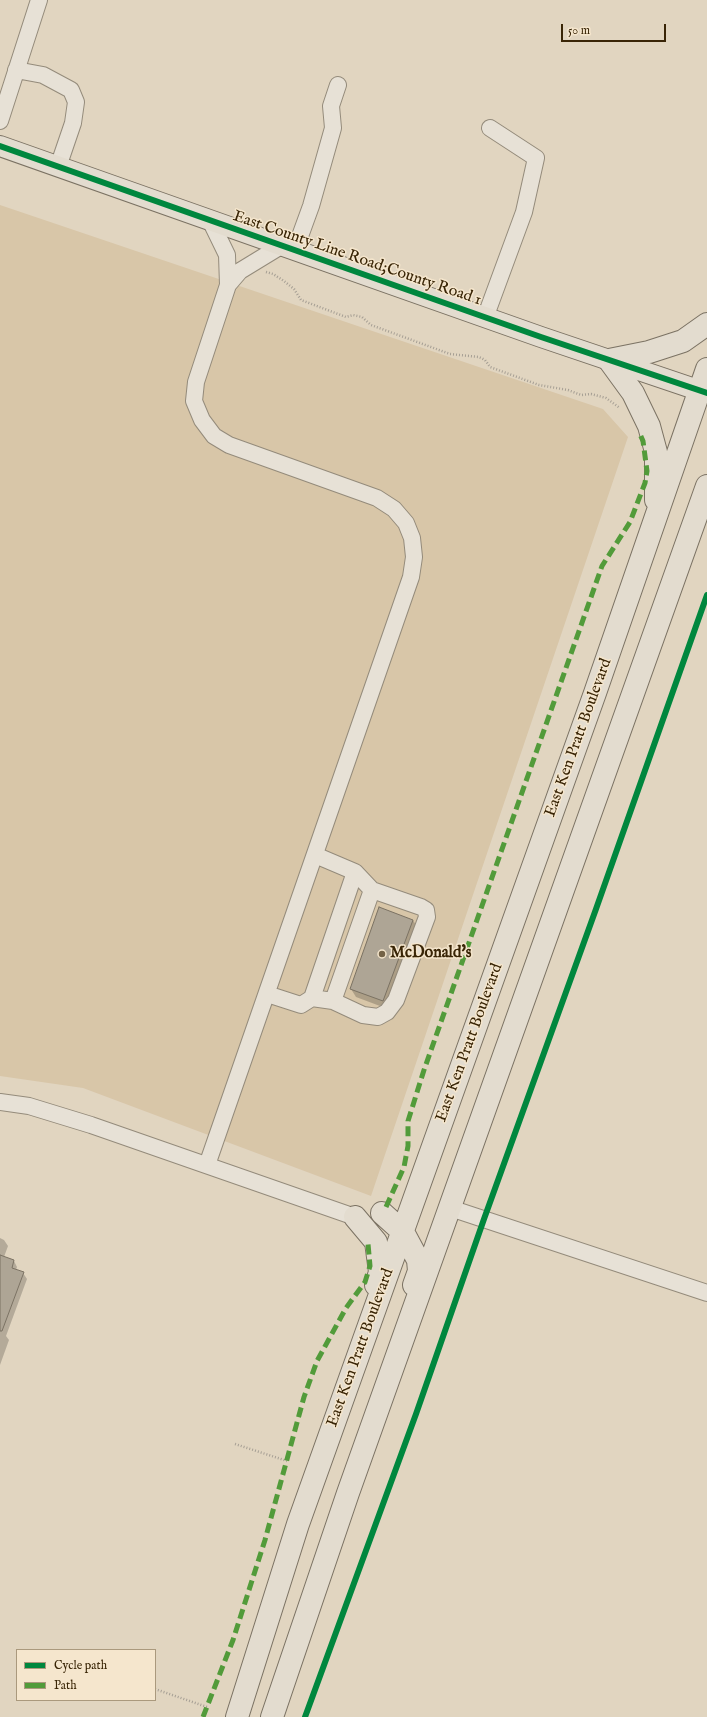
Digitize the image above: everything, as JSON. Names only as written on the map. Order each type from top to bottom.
[{"type":"highway","points":[[653,527],[656,491],[656,452],[649,426],[633,393],[609,360],[649,352],[683,341],[707,324]]},
{"type":"highway","name":"East Ken Pratt Boulevard","points":[[237,1717],[298,1524],[593,700],[653,527],[703,392],[707,369]]},
{"type":"highway","points":[[272,1717],[351,1486],[707,486]]},
{"type":"highway","points":[[355,1217],[382,1213],[398,1202],[457,1081]]},
{"type":"highway","points":[[309,1607],[306,1597],[306,1589],[419,1270],[418,1260],[403,1232],[382,1213]]},
{"type":"highway","points":[[344,1397],[380,1272],[376,1242],[355,1217]]},
{"type":"main road","name":"East County Line Road;County Road 1","points":[[0,146],[485,318],[703,392]]},
{"type":"street","points":[[0,121],[39,0]]},
{"type":"street","points":[[16,70],[43,75],[71,90],[76,102],[73,123],[58,167]]},
{"type":"street","points":[[228,285],[240,271],[288,248],[311,206],[333,128],[331,106],[338,86]]},
{"type":"street","points":[[485,318],[524,212],[536,158],[490,128]]},
{"type":"street","points":[[207,1165],[411,577],[414,557],[412,538],[406,523],[394,509],[377,498],[229,445],[214,436],[202,420],[194,401],[196,382],[228,285],[227,255],[210,220]]},
{"type":"street","points":[[267,994],[301,1005],[312,998],[333,1000],[363,1015],[378,1017],[387,1012],[396,1000],[427,917],[426,910],[421,907],[372,890],[355,872],[315,855]]},
{"type":"street","points":[[312,998],[355,872]]},
{"type":"street","points":[[333,1000],[372,890]]},
{"type":"street","points":[[0,1102],[29,1106],[91,1124],[355,1217]]},
{"type":"street","points":[[450,1208],[707,1293]]},
{"type":"path","points":[[264,272],[273,274],[284,281],[294,289],[301,300],[346,317],[353,315],[362,317],[371,325],[450,354],[479,357],[485,360],[490,367],[539,385],[568,390],[581,395],[591,394],[606,398],[623,410]]},
{"type":"path","points":[[235,1444],[287,1461]]},
{"type":"path","points":[[156,1689],[207,1707]]},
{"type":"shaded area","points":[[0,205],[603,409],[628,437],[371,1196],[83,1088],[0,1076]]},
{"type":"building","name":"McDonald's","points":[[379,907],[413,920],[383,1001],[350,989]]},
{"type":"building","points":[[0,1255],[14,1260],[12,1268],[24,1272],[2,1331],[0,1331]]},
{"type":"marked path","points":[[386,1207],[404,1167],[408,1146],[408,1121],[424,1070],[602,566],[630,522],[645,483],[647,471],[643,441],[639,432]]},
{"type":"marked path","points":[[203,1717],[233,1640],[265,1540],[304,1397],[317,1361],[346,1308],[365,1282],[370,1266],[368,1244]]},
{"type":"cycle path","points":[[0,146],[541,337],[707,393]]},
{"type":"cycle path","points":[[305,1717],[416,1414],[484,1219],[707,595]]},
{"type":"place","name":"McDonald's","points":[[382,954]]}]
